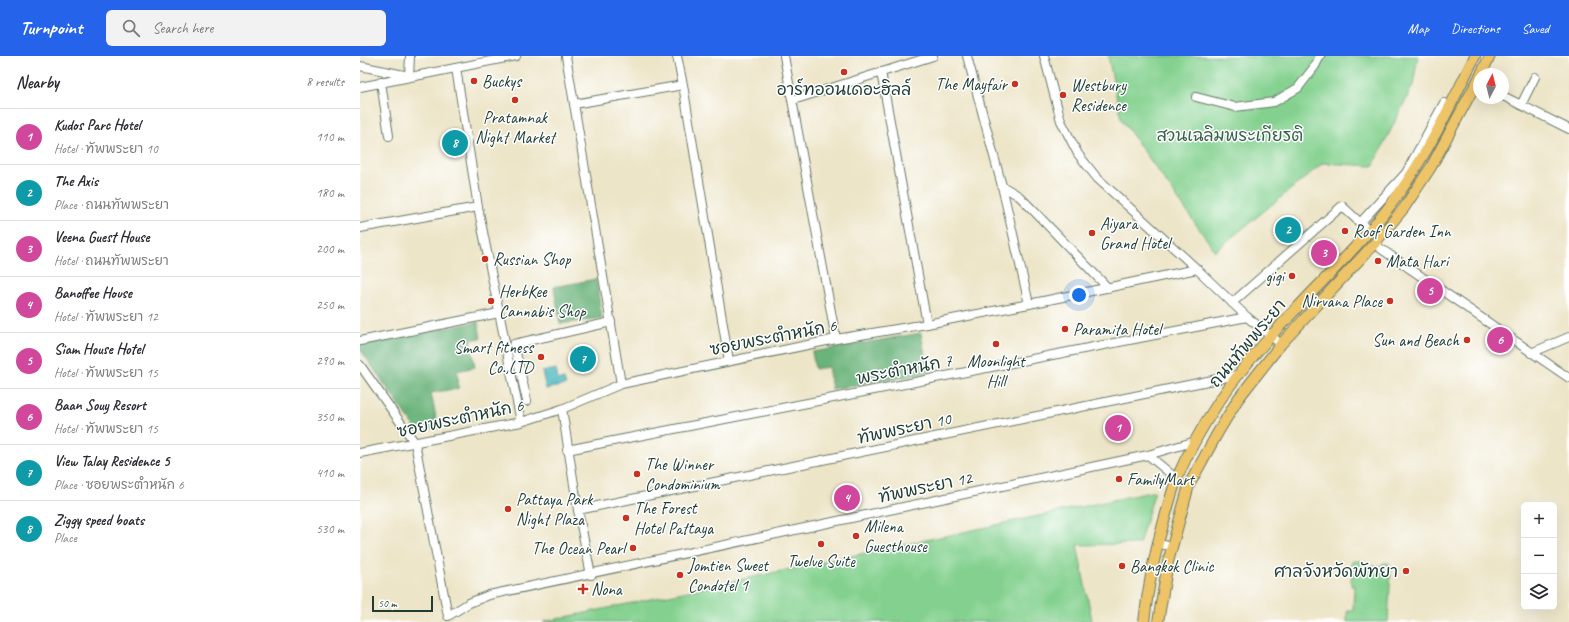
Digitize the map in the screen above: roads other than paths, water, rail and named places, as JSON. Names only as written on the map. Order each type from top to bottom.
[{"type":"main road","name":"ถนนทัพพระยา","points":[[1144,622],[1154,559],[1158,544],[1177,479],[1196,441],[1225,392],[1237,375],[1270,336],[1369,231],[1394,200],[1421,161],[1475,56]]},
{"type":"main road","name":"ถนนทัพพระยา","points":[[1484,68],[1490,56]]},
{"type":"main road","name":"ถนนทัพพระยา","points":[[1158,622],[1168,562],[1189,485],[1217,434],[1238,399],[1281,344],[1374,244],[1404,208],[1431,167],[1473,91]]},
{"type":"street","points":[[409,76],[410,56]]},
{"type":"street","points":[[360,87],[409,76],[516,56]]},
{"type":"street","points":[[566,56],[622,384]]},
{"type":"street","points":[[677,56],[729,361]]},
{"type":"street","points":[[784,56],[836,339]]},
{"type":"street","points":[[793,100],[933,56]]},
{"type":"street","points":[[967,56],[1002,186],[1029,304]]},
{"type":"street","points":[[1044,56],[1061,121],[1078,154],[1097,178],[1197,269],[1247,317],[1281,344]]},
{"type":"street","points":[[1196,97],[1235,107],[1274,102],[1298,88],[1315,66],[1320,56]]},
{"type":"street","points":[[360,66],[409,76]]},
{"type":"street","points":[[456,68],[478,207],[521,422]]},
{"type":"street","points":[[881,72],[927,324]]},
{"type":"street","points":[[1521,105],[1535,77]]},
{"type":"street","points":[[381,82],[389,136]]},
{"type":"street","points":[[574,104],[683,85]]},
{"type":"street","points":[[1509,99],[1569,130]]},
{"type":"street","points":[[1360,223],[1406,173],[1444,103],[1450,107]]},
{"type":"street","points":[[1002,186],[1019,196],[1032,208],[1108,288]]},
{"type":"street","points":[[1232,303],[1342,206],[1369,231]]},
{"type":"street","points":[[360,228],[478,207]]},
{"type":"street","points":[[1374,244],[1531,353],[1568,375]]},
{"type":"street","name":"ซอยพระตำหนัก 6","points":[[360,453],[521,422],[562,409],[622,384],[836,339],[927,324],[1197,269]]},
{"type":"street","points":[[360,341],[499,313]]},
{"type":"street","name":"พระตำหนัก 7","points":[[567,450],[1247,317]]},
{"type":"street","points":[[527,401],[514,344],[611,322]]},
{"type":"street","points":[[1531,353],[1569,336]]},
{"type":"street","points":[[360,367],[415,443]]},
{"type":"street","name":"ทัพพระยา 10","points":[[578,510],[1237,375]]},
{"type":"street","points":[[1225,392],[1232,393],[1238,399]]},
{"type":"street","points":[[562,409],[567,450],[591,575]]},
{"type":"street","name":"ทัพพระยา 12","points":[[415,443],[448,616],[469,603],[489,595],[591,575],[1148,455],[1196,441]]},
{"type":"street","points":[[1148,455],[1177,479]]},
{"type":"street","points":[[1158,544],[1172,547]]},
{"type":"street","points":[[1154,559],[1168,562]]},
{"type":"water","points":[[556,369],[558,380],[564,379],[566,385],[546,389],[542,372]]},
{"type":"place","name":"อาร์ทออนเดอะฮิลล์","points":[[844,72]]},
{"type":"place","name":"Buckys","points":[[474,81]]},
{"type":"place","name":"The Mayfair","points":[[1015,84]]},
{"type":"place","name":"Westbury Residence","points":[[1063,95]]},
{"type":"place","name":"Pratamnak Night Market","points":[[515,100]]},
{"type":"place","name":"Ziggy speed boats","points":[[455,143]]},
{"type":"place","name":"The Axis","points":[[1288,230]]},
{"type":"place","name":"Roof Garden Inn","points":[[1345,231]]},
{"type":"place","name":"Aiyara Grand Hotel","points":[[1092,233]]},
{"type":"place","name":"Veena Guest House","points":[[1324,253]]},
{"type":"place","name":"Russian Shop","points":[[485,259]]},
{"type":"place","name":"Mata Hari","points":[[1378,261]]},
{"type":"place","name":"gigi","points":[[1292,276]]},
{"type":"place","name":"Siam House Hotel","points":[[1430,291]]},
{"type":"place","name":"HerbKee Cannabis Shop","points":[[491,301]]},
{"type":"place","name":"Nirvana Place","points":[[1390,301]]},
{"type":"place","name":"Paramita Hotel","points":[[1065,329]]},
{"type":"place","name":"Sun and Beach","points":[[1467,340]]},
{"type":"place","name":"Baan Souy Resort","points":[[1500,340]]},
{"type":"place","name":"Moonlight Hill","points":[[996,344]]},
{"type":"place","name":"Smart fitness Co.,LTD","points":[[541,357]]},
{"type":"place","name":"View Talay Residence 5","points":[[583,359]]},
{"type":"place","name":"Kudos Parc Hotel","points":[[1118,428]]},
{"type":"place","name":"The Winner Condominium","points":[[637,474]]},
{"type":"place","name":"FamilyMart","points":[[1119,479]]},
{"type":"place","name":"Banoffee House","points":[[847,498]]},
{"type":"place","name":"Pattaya Park Night Plaza","points":[[508,509]]},
{"type":"place","name":"The Forest Hotel Pattaya","points":[[626,518]]},
{"type":"place","name":"Milena Guesthouse","points":[[856,536]]},
{"type":"place","name":"Twelve Suite","points":[[821,544]]},
{"type":"place","name":"The Ocean Pearl","points":[[633,548]]},
{"type":"place","name":"Bangkok Clinic","points":[[1122,566]]},
{"type":"place","name":"ศาลจังหวัดพัทยา","points":[[1406,571]]},
{"type":"place","name":"Jomtien Sweet Condotel 1","points":[[680,575]]},
{"type":"place","name":"Nona","points":[[583,589]]},
{"type":"park label","name":"สวนเฉลิมพระเกียรติ","points":[[1230,135]]}]
